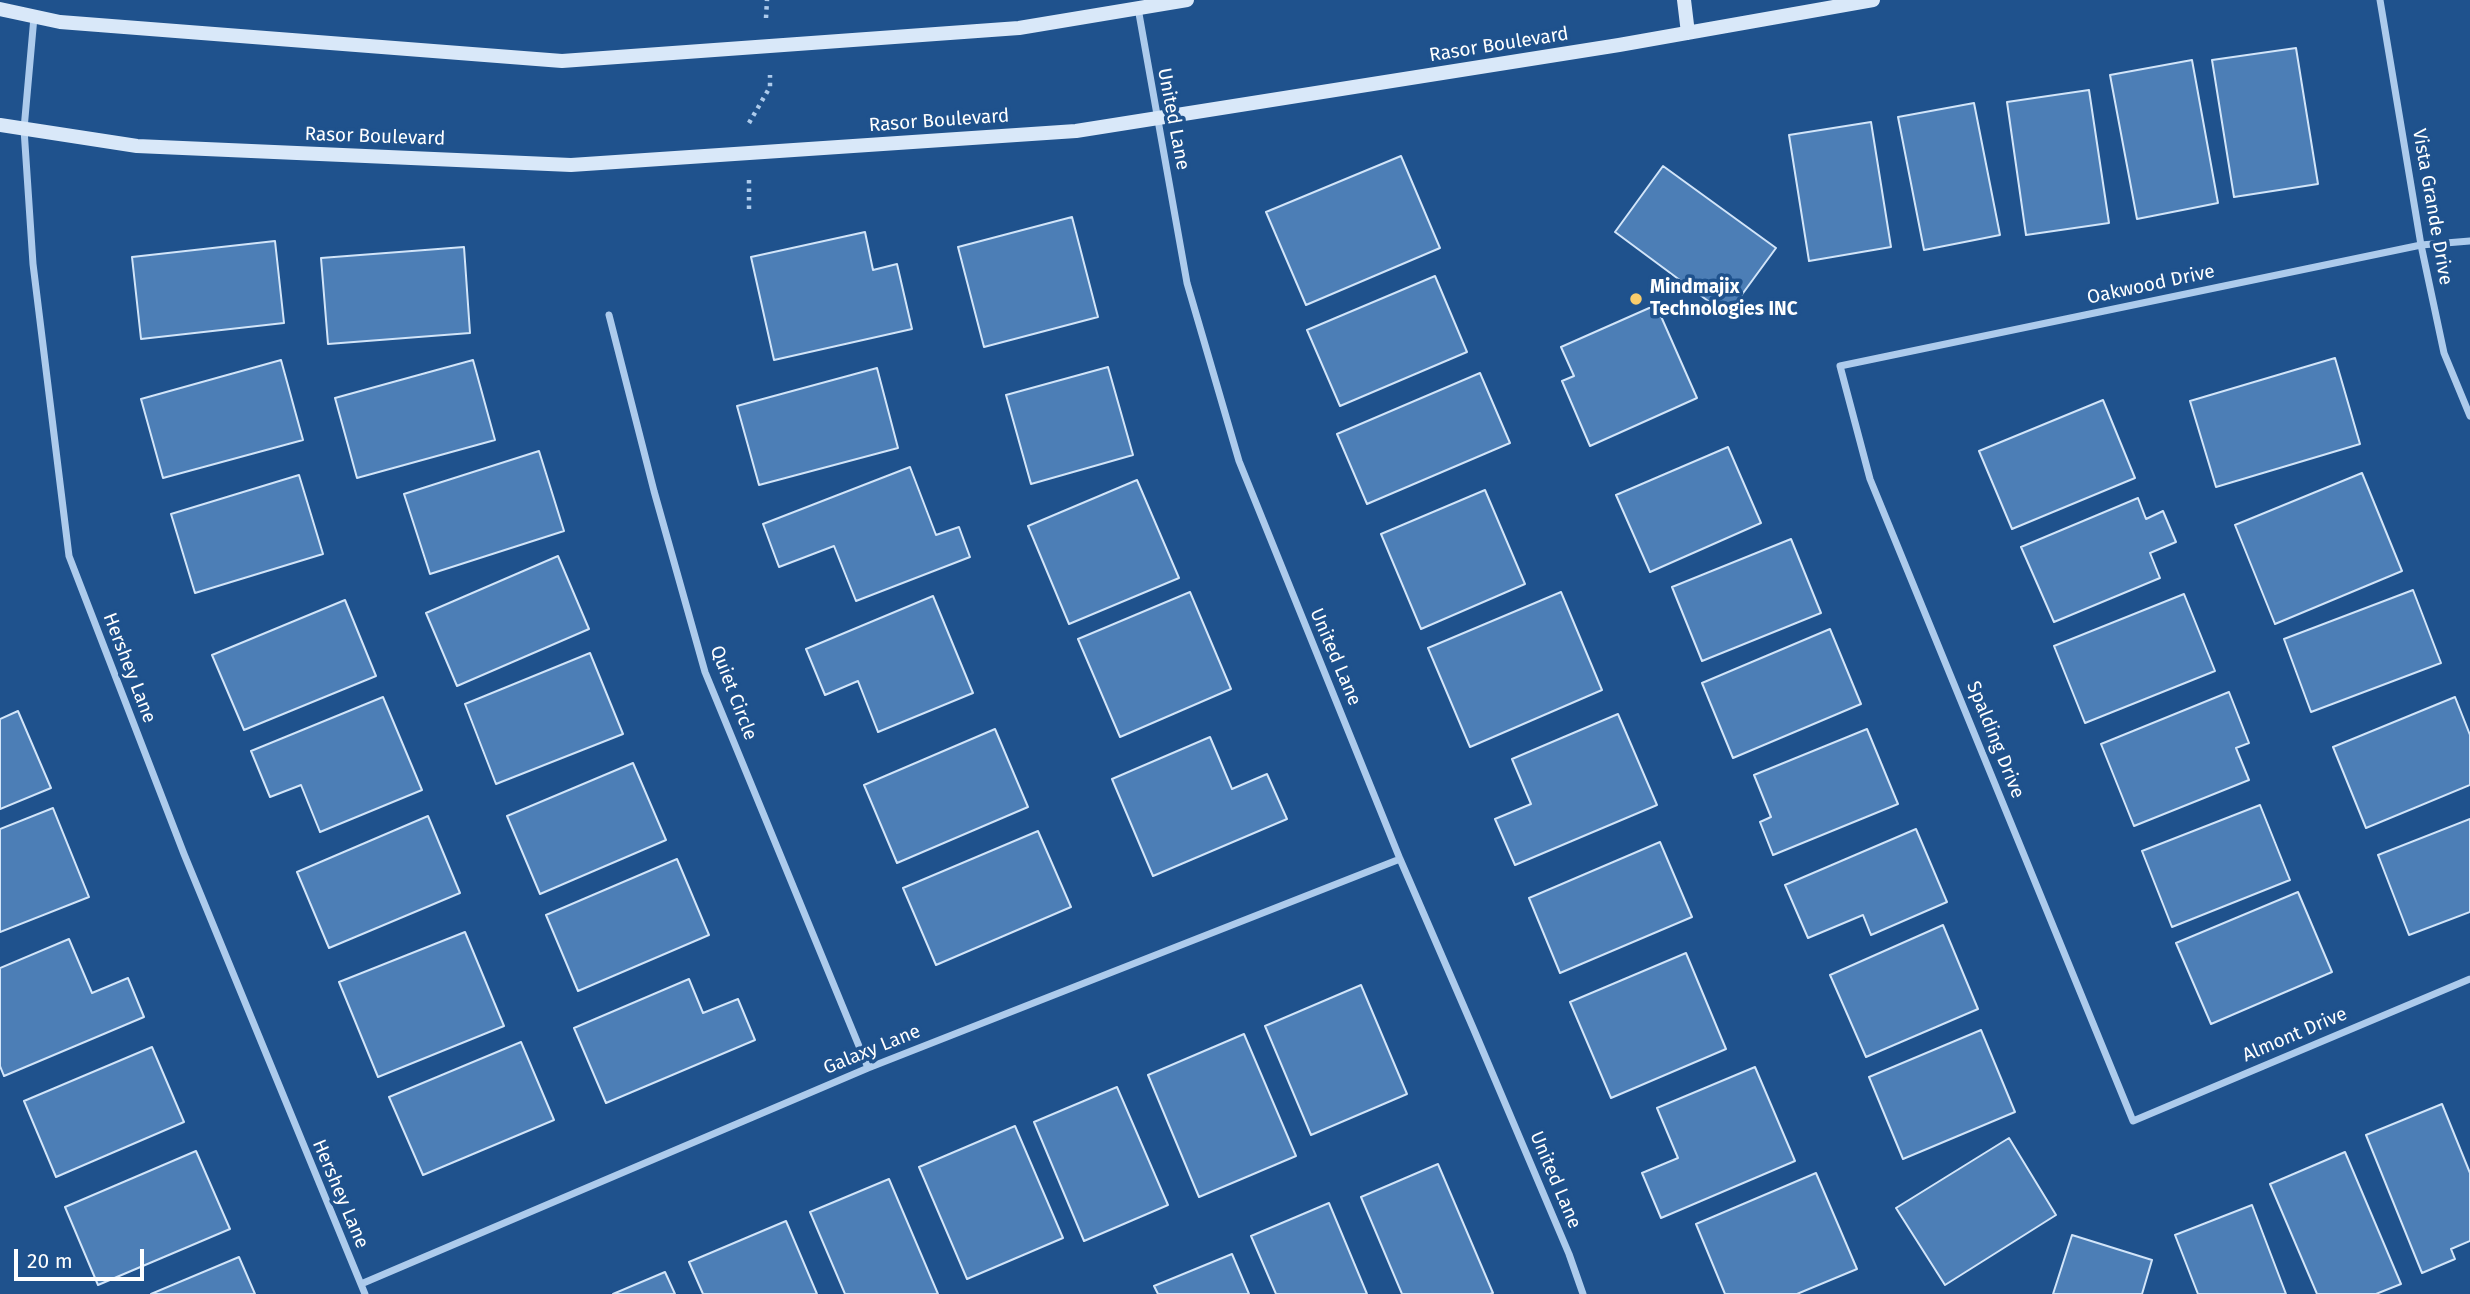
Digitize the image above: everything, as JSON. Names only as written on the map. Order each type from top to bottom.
[{"type":"main road","points":[[0,9],[60,22],[562,61],[1019,27],[1187,0]]},
{"type":"main road","points":[[1684,0],[1688,33]]},
{"type":"main road","name":"Rasor Boulevard","points":[[0,125],[137,146],[571,165],[1076,131],[1688,33],[1873,0]]},
{"type":"street","name":"Vista Grande Drive","points":[[2380,0],[2421,245],[2444,353],[2470,416]]},
{"type":"street","name":"United Lane","points":[[1138,8],[1186,283],[1239,461],[1399,859],[1506,1104],[1583,1294]]},
{"type":"street","name":"Hershey Lane","points":[[34,17],[24,129],[33,264],[69,556],[184,854],[365,1294]]},
{"type":"street","name":"Oakwood Drive","points":[[1840,366],[2421,245],[2470,241]]},
{"type":"street","name":"Quiet Circle","points":[[609,315],[654,491],[705,672],[868,1068]]},
{"type":"street","name":"Spalding Drive","points":[[1840,366],[1870,479],[2133,1121]]},
{"type":"street","name":"Galaxy Lane","points":[[361,1284],[868,1068],[1399,859]]},
{"type":"street","name":"Almont Drive","points":[[2133,1121],[2470,979]]},
{"type":"path","points":[[766,14],[767,0]]},
{"type":"path","points":[[746,128],[771,88]]},
{"type":"path","points":[[749,199],[749,211]]},
{"type":"building","points":[[2296,48],[2318,184],[2234,197],[2212,60]]},
{"type":"building","points":[[2192,60],[2218,203],[2137,219],[2110,75]]},
{"type":"building","points":[[2089,90],[2109,223],[2026,235],[2007,102]]},
{"type":"building","points":[[1974,103],[2000,235],[1924,250],[1898,117]]},
{"type":"building","points":[[1871,122],[1891,247],[1809,261],[1789,135]]},
{"type":"building","points":[[1401,156],[1440,248],[1306,305],[1266,212]]},
{"type":"building","points":[[1663,166],[1776,248],[1727,315],[1615,232]]},
{"type":"building","points":[[1072,217],[1098,317],[984,347],[958,247]]},
{"type":"building","points":[[865,232],[873,270],[897,264],[912,329],[774,360],[751,257]]},
{"type":"building","points":[[275,241],[284,323],[141,339],[132,257]]},
{"type":"building","points":[[464,247],[470,333],[328,344],[321,258]]},
{"type":"building","points":[[1435,276],[1467,352],[1340,406],[1307,330]]},
{"type":"building","points":[[1656,305],[1697,398],[1590,446],[1562,381],[1574,376],[1561,347]]},
{"type":"building","points":[[2335,358],[2360,444],[2216,487],[2190,401]]},
{"type":"building","points":[[281,360],[303,440],[163,478],[141,399]]},
{"type":"building","points":[[473,360],[495,440],[357,478],[335,398]]},
{"type":"building","points":[[1108,367],[1133,455],[1031,484],[1006,395]]},
{"type":"building","points":[[877,368],[898,448],[759,485],[737,406]]},
{"type":"building","points":[[1480,373],[1510,443],[1367,504],[1337,434]]},
{"type":"building","points":[[2103,400],[2135,478],[2012,529],[1979,451]]},
{"type":"building","points":[[1728,447],[1761,523],[1650,572],[1616,495]]},
{"type":"building","points":[[539,451],[564,531],[430,574],[404,494]]},
{"type":"building","points":[[910,467],[936,535],[959,527],[970,557],[856,601],[834,546],[779,567],[763,524]]},
{"type":"building","points":[[2362,473],[2402,571],[2275,624],[2235,525]]},
{"type":"building","points":[[299,475],[323,554],[195,593],[171,514]]},
{"type":"building","points":[[1137,480],[1179,578],[1069,624],[1028,526]]},
{"type":"building","points":[[1485,490],[1525,584],[1421,629],[1381,534]]},
{"type":"building","points":[[2138,498],[2146,519],[2163,511],[2176,542],[2150,553],[2160,578],[2054,622],[2021,547]]},
{"type":"building","points":[[1791,539],[1821,613],[1702,661],[1672,587]]},
{"type":"building","points":[[558,556],[589,629],[457,686],[426,613]]},
{"type":"building","points":[[2413,590],[2441,663],[2311,712],[2284,639]]},
{"type":"building","points":[[1190,592],[1231,689],[1120,737],[1078,639]]},
{"type":"building","points":[[1561,592],[1602,690],[1470,747],[1428,648]]},
{"type":"building","points":[[2184,594],[2215,671],[2085,723],[2054,646]]},
{"type":"building","points":[[933,596],[973,693],[878,732],[858,681],[825,695],[806,649]]},
{"type":"building","points":[[345,600],[376,676],[244,730],[212,655]]},
{"type":"building","points":[[1830,629],[1861,704],[1733,758],[1702,683]]},
{"type":"building","points":[[590,653],[623,734],[496,784],[465,704]]},
{"type":"building","points":[[2229,692],[2249,743],[2236,748],[2249,780],[2134,826],[2101,744]]},
{"type":"building","points":[[383,697],[422,790],[320,832],[301,785],[270,797],[251,751]]},
{"type":"building","points":[[2455,697],[2470,735],[2470,785],[2366,828],[2333,747]]},
{"type":"building","points":[[18,711],[51,788],[0,809],[0,719]]},
{"type":"building","points":[[1618,714],[1657,805],[1515,865],[1495,819],[1531,804],[1512,759]]},
{"type":"building","points":[[995,729],[1028,807],[897,863],[864,785]]},
{"type":"building","points":[[1867,729],[1898,804],[1773,855],[1760,822],[1771,817],[1754,775]]},
{"type":"building","points":[[1210,737],[1232,789],[1267,774],[1287,819],[1153,876],[1112,779]]},
{"type":"building","points":[[633,763],[666,840],[540,894],[507,816]]},
{"type":"building","points":[[2260,805],[2290,880],[2172,927],[2142,851]]},
{"type":"building","points":[[53,808],[89,897],[0,932],[0,829]]},
{"type":"building","points":[[428,816],[460,893],[329,948],[297,872]]},
{"type":"building","points":[[2470,819],[2470,912],[2409,935],[2378,855]]},
{"type":"building","points":[[1916,829],[1947,902],[1871,935],[1863,915],[1808,938],[1785,885]]},
{"type":"building","points":[[1038,831],[1071,907],[936,965],[903,888]]},
{"type":"building","points":[[1660,842],[1692,917],[1560,973],[1529,898]]},
{"type":"building","points":[[677,859],[709,935],[578,991],[546,915]]},
{"type":"building","points":[[2298,892],[2332,972],[2211,1024],[2176,943]]},
{"type":"building","points":[[1943,925],[1978,1009],[1866,1057],[1830,975]]},
{"type":"building","points":[[465,932],[504,1026],[378,1077],[339,982]]},
{"type":"building","points":[[69,939],[92,993],[128,978],[144,1017],[4,1076],[0,1066],[0,968]]},
{"type":"building","points":[[1686,953],[1726,1049],[1611,1098],[1570,1002]]},
{"type":"building","points":[[689,979],[703,1013],[738,999],[755,1040],[606,1103],[574,1028]]},
{"type":"building","points":[[1361,985],[1407,1094],[1311,1135],[1265,1026]]},
{"type":"building","points":[[1981,1030],[2015,1112],[1903,1159],[1869,1077]]},
{"type":"building","points":[[1244,1034],[1296,1156],[1199,1197],[1148,1075]]},
{"type":"building","points":[[521,1042],[554,1120],[423,1175],[389,1097]]},
{"type":"building","points":[[152,1047],[184,1122],[56,1177],[24,1101]]},
{"type":"building","points":[[1755,1067],[1795,1161],[1661,1218],[1642,1173],[1678,1158],[1657,1108]]},
{"type":"building","points":[[1117,1087],[1168,1205],[1084,1241],[1034,1122]]},
{"type":"building","points":[[2442,1104],[2470,1173],[2470,1241],[2451,1249],[2455,1259],[2422,1273],[2366,1135]]},
{"type":"building","points":[[1015,1126],[1063,1238],[967,1279],[919,1167]]},
{"type":"building","points":[[2009,1138],[2056,1215],[1945,1285],[1896,1208]]},
{"type":"building","points":[[196,1151],[230,1229],[98,1285],[65,1207]]},
{"type":"building","points":[[2345,1152],[2401,1284],[2376,1294],[2317,1294],[2270,1184]]},
{"type":"building","points":[[1438,1164],[1493,1293],[1402,1294],[1361,1197]]},
{"type":"building","points":[[1816,1173],[1857,1269],[1797,1294],[1725,1294],[1696,1224]]},
{"type":"building","points":[[889,1179],[938,1294],[845,1294],[810,1212]]},
{"type":"building","points":[[1329,1203],[1367,1294],[1276,1294],[1251,1236]]},
{"type":"building","points":[[2252,1205],[2286,1294],[2198,1294],[2175,1235]]},
{"type":"building","points":[[786,1221],[817,1294],[703,1294],[689,1262]]},
{"type":"building","points":[[2072,1235],[2152,1260],[2142,1294],[2053,1294]]},
{"type":"building","points":[[1232,1254],[1249,1294],[1158,1294],[1154,1286]]},
{"type":"building","points":[[239,1257],[255,1294],[151,1294]]},
{"type":"building","points":[[665,1272],[675,1294],[613,1294]]},
{"type":"place","name":"Mindmajix Technologies INC","points":[[1636,299]]}]
